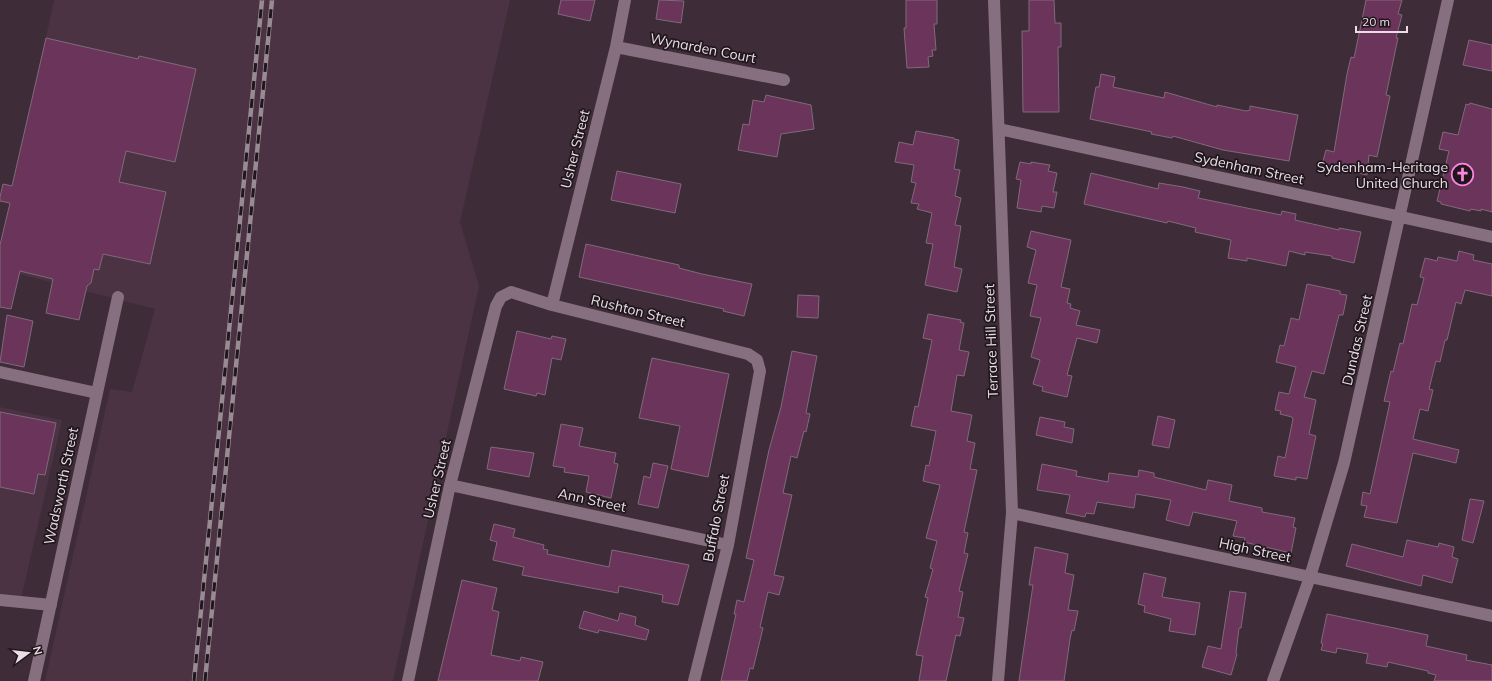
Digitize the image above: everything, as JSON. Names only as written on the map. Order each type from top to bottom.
[{"type":"street","name":"Usher Street","points":[[552,305],[616,47],[625,0]]},
{"type":"street","name":"Terrace Hill Street","points":[[994,0],[1012,513],[998,681]]},
{"type":"street","name":"Dundas Street","points":[[1273,681],[1310,577],[1344,463],[1448,0]]},
{"type":"street","name":"Wynarden Court","points":[[616,47],[784,80]]},
{"type":"street","name":"Sydenham Street","points":[[999,129],[1492,237]]},
{"type":"street","name":"Usher Street","points":[[408,681],[450,484],[496,306],[501,297],[511,292]]},
{"type":"street","name":"Rushton Street","points":[[511,292],[552,305],[748,354],[757,360]]},
{"type":"street","name":"Wadsworth Street","points":[[34,681],[118,297]]},
{"type":"street","name":"Buffalo Street","points":[[694,681],[728,545],[760,371],[757,360]]},
{"type":"street","points":[[0,372],[97,393]]},
{"type":"street","name":"Ann Street","points":[[450,484],[728,545]]},
{"type":"street","name":"High Street","points":[[1012,513],[1492,616]]},
{"type":"street","points":[[0,600],[51,605]]},
{"type":"shaded area","points":[[54,0],[510,0],[460,222],[479,286],[393,681],[45,681],[110,389],[132,392],[155,309],[0,269],[0,251]]},
{"type":"shaded area","points":[[0,407],[62,420],[21,599],[0,594]]},
{"type":"building","points":[[561,0],[595,0],[590,21],[558,14]]},
{"type":"building","points":[[659,0],[684,1],[681,23],[656,19]]},
{"type":"building","points":[[906,0],[937,0],[937,24],[934,24],[936,50],[932,50],[933,56],[928,57],[929,67],[907,68],[904,28],[906,28]]},
{"type":"building","points":[[1029,0],[1054,0],[1055,23],[1061,23],[1061,47],[1058,47],[1059,112],[1023,112],[1022,31],[1029,31]]},
{"type":"building","points":[[1366,0],[1402,0],[1398,14],[1402,15],[1396,38],[1398,38],[1386,95],[1390,96],[1377,157],[1369,155],[1367,175],[1322,165],[1326,150],[1334,152],[1347,74],[1351,57],[1354,58]]},
{"type":"building","points":[[46,38],[138,59],[139,56],[196,69],[175,162],[126,151],[119,182],[166,192],[150,264],[103,254],[99,270],[94,269],[91,283],[87,286],[79,320],[46,313],[53,279],[20,271],[11,309],[0,307],[0,245],[10,203],[0,201],[0,197],[3,184],[12,186]]},
{"type":"building","points":[[1469,40],[1492,45],[1492,71],[1463,65]]},
{"type":"building","points":[[1101,74],[1115,77],[1113,87],[1164,98],[1165,92],[1217,107],[1217,105],[1246,111],[1250,110],[1250,106],[1298,115],[1289,161],[1223,150],[1173,136],[1172,138],[1151,134],[1152,132],[1090,119],[1096,87],[1099,87]]},
{"type":"building","points":[[766,95],[811,105],[814,129],[781,134],[777,157],[738,150],[743,124],[749,125],[753,100],[764,102]]},
{"type":"building","name":"Sydenham-Heritage United Church","points":[[1470,103],[1492,109],[1492,212],[1481,209],[1481,211],[1471,209],[1470,211],[1441,204],[1441,202],[1437,201],[1449,151],[1439,149],[1443,132],[1458,135],[1466,104],[1469,105]]},
{"type":"building","points":[[916,131],[959,140],[954,169],[960,170],[955,196],[961,198],[955,225],[961,226],[954,267],[962,269],[957,292],[925,285],[933,244],[926,243],[932,213],[917,209],[919,204],[911,203],[916,183],[911,182],[914,165],[895,162],[899,142],[913,145]]},
{"type":"building","points":[[1020,162],[1050,165],[1048,171],[1057,173],[1053,192],[1057,192],[1054,208],[1042,206],[1041,212],[1017,208],[1021,180],[1016,179]]},
{"type":"building","points":[[617,171],[681,184],[675,213],[611,200]]},
{"type":"building","points":[[1091,173],[1158,189],[1159,183],[1183,187],[1200,191],[1198,198],[1281,215],[1282,211],[1296,214],[1295,220],[1339,230],[1339,228],[1361,232],[1354,263],[1332,258],[1332,256],[1305,252],[1305,255],[1289,251],[1286,266],[1247,258],[1247,261],[1228,258],[1231,240],[1195,232],[1196,228],[1168,221],[1167,223],[1084,204]]},
{"type":"building","points":[[1031,231],[1071,240],[1061,287],[1070,289],[1067,303],[1071,304],[1070,308],[1080,311],[1076,325],[1100,330],[1097,343],[1077,338],[1067,375],[1072,376],[1067,397],[1042,391],[1043,387],[1033,384],[1040,360],[1031,357],[1041,318],[1030,316],[1037,285],[1028,283],[1036,250],[1027,247]]},
{"type":"building","points":[[586,244],[679,265],[679,268],[702,274],[752,284],[744,316],[723,311],[724,309],[579,277]]},
{"type":"building","points":[[1459,251],[1474,255],[1473,260],[1492,264],[1492,296],[1465,290],[1461,304],[1456,302],[1440,362],[1436,361],[1429,389],[1433,390],[1428,411],[1420,409],[1413,439],[1459,450],[1456,463],[1413,453],[1397,523],[1364,517],[1367,506],[1361,505],[1363,492],[1370,494],[1390,402],[1384,401],[1391,371],[1393,372],[1400,343],[1403,344],[1412,304],[1417,305],[1424,278],[1420,277],[1425,258],[1437,261],[1438,257],[1457,261]]},
{"type":"building","points":[[1307,284],[1340,291],[1340,294],[1347,295],[1343,315],[1339,315],[1324,374],[1312,371],[1304,397],[1316,400],[1309,434],[1316,436],[1307,479],[1296,477],[1296,480],[1274,476],[1278,456],[1285,458],[1293,419],[1292,417],[1280,414],[1281,411],[1275,410],[1279,392],[1289,394],[1296,367],[1276,362],[1280,345],[1284,346],[1291,318],[1299,320]]},
{"type":"building","points":[[798,295],[819,296],[818,318],[797,317]]},
{"type":"building","points":[[928,314],[961,320],[960,322],[964,323],[959,350],[969,352],[964,376],[957,375],[951,411],[972,415],[967,441],[975,443],[970,469],[977,470],[964,532],[968,533],[964,553],[968,554],[959,591],[963,592],[958,617],[964,618],[960,636],[956,635],[946,681],[919,681],[923,656],[916,655],[928,598],[925,597],[933,569],[930,568],[937,541],[926,538],[940,485],[923,481],[926,465],[929,466],[936,431],[911,426],[915,406],[918,407],[932,340],[923,338]]},
{"type":"building","points":[[7,315],[33,321],[24,367],[0,362]]},
{"type":"building","points":[[517,331],[551,339],[552,336],[566,339],[561,360],[552,358],[545,395],[537,393],[536,396],[504,389]]},
{"type":"building","points":[[792,351],[817,356],[806,413],[810,414],[806,432],[804,431],[797,458],[791,456],[783,493],[792,495],[774,575],[784,577],[779,595],[768,592],[760,627],[763,628],[753,669],[750,668],[747,681],[721,681],[736,614],[734,614],[737,600],[744,602],[754,560],[746,558],[769,450],[781,407]]},
{"type":"building","points":[[652,358],[729,374],[708,477],[671,469],[680,426],[639,418]]},
{"type":"building","points":[[0,412],[56,423],[45,475],[38,474],[34,494],[0,487]]},
{"type":"building","points":[[1158,416],[1175,420],[1169,448],[1152,445]]},
{"type":"building","points":[[1040,417],[1065,422],[1064,427],[1074,429],[1072,443],[1036,435]]},
{"type":"building","points":[[561,424],[583,428],[579,446],[616,453],[614,463],[618,464],[611,498],[586,492],[589,476],[564,472],[565,468],[553,466]]},
{"type":"building","points":[[491,447],[534,453],[529,477],[487,469]]},
{"type":"building","points":[[653,463],[668,466],[658,508],[638,504],[644,476],[650,478]]},
{"type":"building","points":[[1042,464],[1077,471],[1076,476],[1108,482],[1109,473],[1138,477],[1139,470],[1154,473],[1154,477],[1206,490],[1208,480],[1232,485],[1229,501],[1262,508],[1262,512],[1295,518],[1293,527],[1296,528],[1291,553],[1244,542],[1245,538],[1233,536],[1237,521],[1193,512],[1189,526],[1166,520],[1171,500],[1136,494],[1134,508],[1097,502],[1094,514],[1086,513],[1085,517],[1066,513],[1070,495],[1037,490]]},
{"type":"building","points":[[1470,499],[1484,501],[1473,543],[1462,540]]},
{"type":"building","points":[[494,524],[515,529],[513,537],[544,545],[543,549],[548,550],[547,554],[609,567],[612,550],[689,565],[678,605],[662,602],[663,595],[619,586],[618,593],[522,575],[524,567],[493,560],[497,542],[490,540]]},
{"type":"building","points":[[1407,540],[1438,547],[1439,543],[1454,547],[1452,557],[1458,559],[1452,583],[1423,575],[1421,586],[1346,566],[1352,544],[1403,557]]},
{"type":"building","points":[[1035,547],[1068,554],[1065,573],[1074,575],[1068,610],[1078,611],[1074,631],[1072,630],[1070,639],[1064,681],[1019,681],[1033,585],[1029,585]]},
{"type":"building","points":[[1144,573],[1166,578],[1162,597],[1200,603],[1195,635],[1169,631],[1171,619],[1144,612],[1145,606],[1138,604]]},
{"type":"building","points":[[462,580],[497,588],[492,610],[499,612],[491,655],[520,661],[521,657],[543,662],[538,681],[438,681]]},
{"type":"building","points":[[1230,591],[1246,593],[1241,628],[1239,628],[1237,654],[1231,675],[1202,667],[1208,646],[1221,649]]},
{"type":"building","points":[[584,611],[618,621],[620,613],[636,617],[635,625],[649,630],[646,640],[599,630],[598,633],[579,628]]},
{"type":"building","points":[[1327,614],[1428,635],[1426,646],[1467,655],[1466,660],[1492,665],[1492,681],[1434,681],[1436,675],[1428,673],[1428,671],[1388,662],[1387,667],[1366,663],[1368,654],[1337,648],[1336,653],[1321,650]]},
{"type":"railway","points":[[194,681],[262,0]]},
{"type":"railway","points":[[205,681],[272,0]]},
{"type":"place","name":"Sydenham-Heritage United Church","points":[[1463,175]]}]
